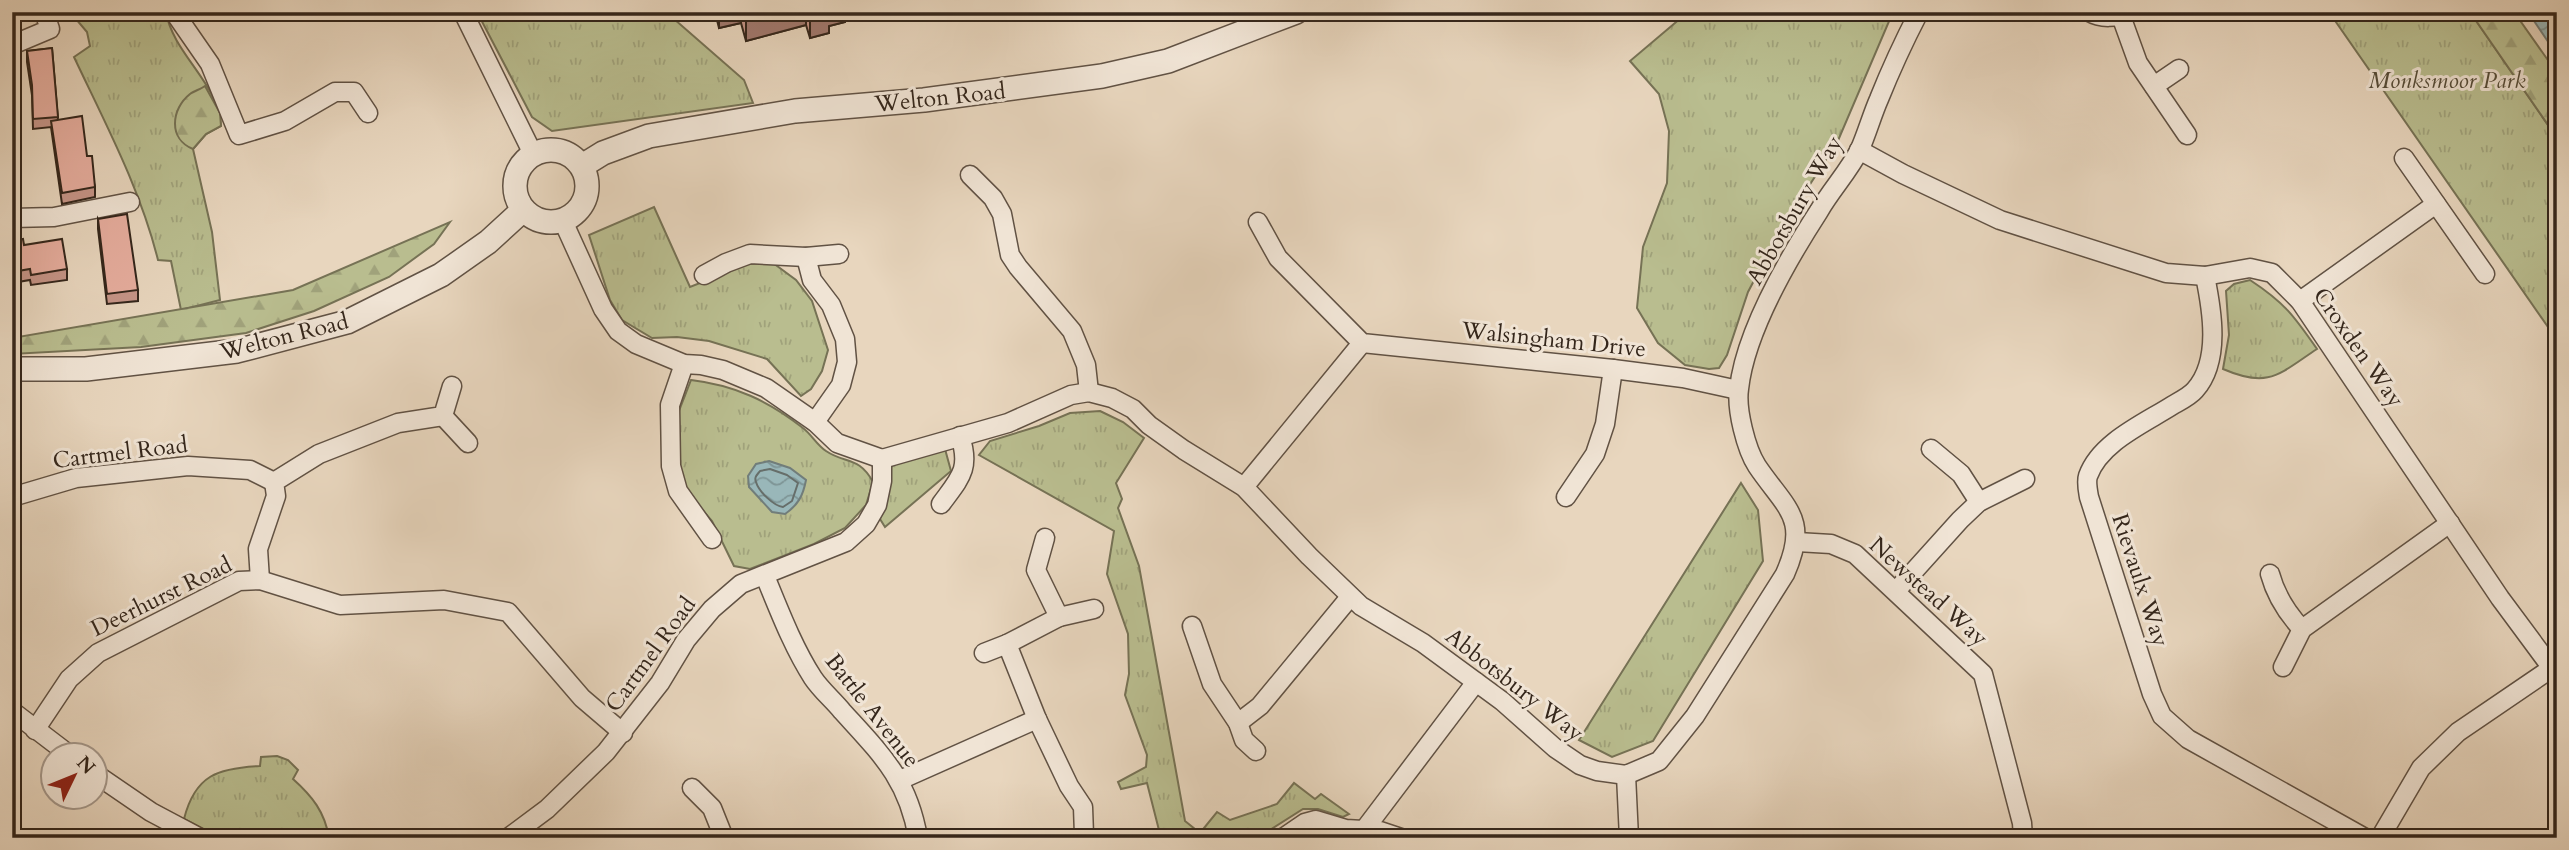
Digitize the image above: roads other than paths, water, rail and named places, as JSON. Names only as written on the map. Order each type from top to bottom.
[{"type":"street","points":[[174,12],[210,64],[239,135],[285,121],[335,92],[354,92],[368,113]]},
{"type":"street","points":[[463,12],[533,154]]},
{"type":"street","name":"Welton Road","points":[[582,166],[603,153],[649,136],[795,111],[924,100],[1102,76],[1168,61],[1296,12]]},
{"type":"street","name":"Abbotsbury Way","points":[[1797,542],[1795,522],[1785,500],[1756,464],[1741,419],[1738,390],[1751,341],[1775,286],[1819,210],[1859,150],[1900,48],[1919,12]]},
{"type":"street","points":[[2089,12],[2097,17],[2125,14],[2138,64],[2187,135]]},
{"type":"street","points":[[12,45],[47,21]]},
{"type":"street","points":[[2154,86],[2179,69]]},
{"type":"street","points":[[546,150],[560,151],[572,156],[582,166],[586,176],[585,198],[573,216],[562,221],[541,222],[523,210],[514,186],[516,174],[523,162],[533,154],[546,150]]},
{"type":"street","name":"Croxden Way","points":[[1859,150],[1993,217],[2166,273],[2205,276],[2250,268],[2272,273],[2300,301],[2554,671]]},
{"type":"street","points":[[2404,158],[2485,274]]},
{"type":"street","points":[[562,221],[603,309],[618,331],[636,344],[684,364],[723,370],[766,388],[815,422],[836,443],[882,459],[1008,423],[1071,395],[1089,392],[1086,365],[1072,331],[1010,255],[1002,214],[993,198],[970,175]]},
{"type":"street","points":[[12,218],[54,217],[130,202]]},
{"type":"street","points":[[2300,301],[2436,204]]},
{"type":"street","name":"Welton Road","points":[[12,369],[86,369],[237,351],[347,322],[441,275],[488,242],[523,210]]},
{"type":"street","points":[[1244,487],[1363,343],[1278,258],[1258,222]]},
{"type":"street","points":[[704,275],[751,254],[806,257],[839,254]]},
{"type":"street","points":[[806,257],[812,280],[831,305],[845,339],[847,362],[841,385],[815,422]]},
{"type":"street","name":"Rievaulx Way","points":[[2205,276],[2211,311],[2212,345],[2207,367],[2195,390],[2117,442],[2098,458],[2087,479],[2089,497],[2152,694],[2162,716],[2188,739],[2365,838]]},
{"type":"street","name":"Walsingham Drive","points":[[1363,343],[1613,369],[1683,378],[1738,390]]},
{"type":"street","points":[[684,364],[670,405],[671,466],[678,491],[712,539]]},
{"type":"street","points":[[1566,497],[1595,454],[1605,424],[1613,369]]},
{"type":"street","points":[[443,416],[452,386]]},
{"type":"street","name":"Abbotsbury Way","points":[[1089,392],[1112,398],[1133,410],[1184,450],[1244,487],[1350,597],[1423,643],[1476,682],[1555,748],[1580,765],[1597,771],[1626,775]]},
{"type":"street","points":[[443,416],[468,443]]},
{"type":"street","points":[[260,580],[258,549],[276,496],[274,482],[319,454],[364,436],[398,423],[443,416]]},
{"type":"street","points":[[940,503],[964,472],[966,454],[961,436]]},
{"type":"street","points":[[1931,449],[1961,474],[1979,502]]},
{"type":"street","name":"Cartmel Road","points":[[508,838],[547,809],[623,733],[660,683],[686,639],[712,609],[741,584],[846,542],[866,524],[877,505],[882,481],[882,459]]},
{"type":"street","name":"Cartmel Road","points":[[12,497],[76,478],[188,466],[250,470],[274,482]]},
{"type":"street","points":[[1896,590],[1979,502],[2025,479]]},
{"type":"street","points":[[2283,667],[2302,629],[2450,523]]},
{"type":"street","points":[[1045,538],[1036,570],[1059,617]]},
{"type":"street","points":[[1629,838],[1626,775],[1659,761],[1695,716],[1785,574],[1797,542]]},
{"type":"street","name":"Newstead Way","points":[[1797,542],[1830,544],[1855,554],[1983,674],[2022,823],[2023,838]]},
{"type":"street","points":[[2270,574],[2285,611],[2302,629]]},
{"type":"street","name":"Battle Avenue","points":[[765,576],[789,633],[814,680],[884,757],[900,780],[913,810],[918,838]]},
{"type":"street","name":"Deerhurst Road","points":[[35,730],[69,679],[98,653],[239,581],[260,580],[340,605],[444,600],[508,612],[582,698],[623,733]]},
{"type":"street","points":[[1238,723],[1260,706],[1350,597]]},
{"type":"street","points":[[984,653],[1059,617],[1094,609]]},
{"type":"street","points":[[1192,626],[1212,684],[1238,723],[1244,740],[1256,751]]},
{"type":"street","points":[[1007,644],[1037,719],[1069,786],[1083,807],[1084,835],[1081,838]]},
{"type":"street","points":[[2379,838],[2421,768],[2458,732],[2554,671]]},
{"type":"street","points":[[1363,834],[1476,682]]},
{"type":"street","points":[[12,711],[52,742]]},
{"type":"street","points":[[900,780],[1037,719]]},
{"type":"street","points":[[108,783],[150,812],[200,838]]},
{"type":"street","points":[[692,788],[712,808],[718,836]]},
{"type":"street","points":[[1283,838],[1305,823],[1316,820],[1363,834],[1380,831],[1401,838]]},
{"type":"water","points":[[2528,12],[2557,12],[2557,55]]},
{"type":"water","points":[[769,461],[790,468],[806,480],[799,500],[785,514],[772,512],[749,487],[748,476],[756,464]]},
{"type":"park label","name":"Monksmoor Park","points":[[2447,80]]}]
